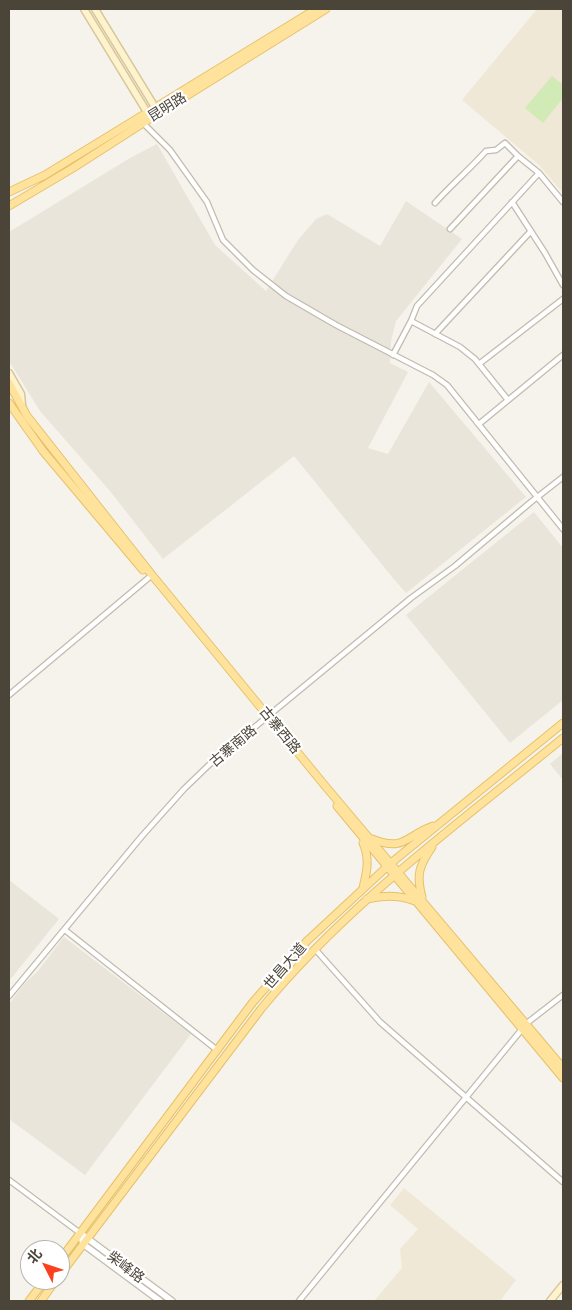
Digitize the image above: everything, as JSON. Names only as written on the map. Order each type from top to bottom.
[{"type":"main road","points":[[84,9],[149,115]]},
{"type":"main road","points":[[95,9],[157,110]]},
{"type":"main road","name":"昆明路","points":[[9,192],[45,175],[141,120],[316,9]]},
{"type":"main road","name":"昆明路","points":[[157,110],[326,9]]},
{"type":"main road","name":"昆明路","points":[[9,206],[73,168],[141,120]]},
{"type":"main road","points":[[9,373],[22,394],[22,405]]},
{"type":"main road","name":"古寨西路","points":[[9,383],[27,416],[151,576]]},
{"type":"main road","name":"古寨西路","points":[[9,403],[42,451],[151,576],[371,839],[389,865]]},
{"type":"main road","name":"古寨西路","points":[[267,717],[360,836],[389,865],[524,1026],[563,1068]]},
{"type":"main road","name":"世昌大道","points":[[70,1246],[217,1050],[280,970],[307,941],[389,865],[563,723]]},
{"type":"main road","name":"世昌大道","points":[[70,1262],[261,1009],[314,948],[396,873],[563,738]]},
{"type":"main road","points":[[371,839],[383,844],[400,844],[441,823]]},
{"type":"main road","points":[[360,836],[367,852],[368,862],[363,888]]},
{"type":"main road","points":[[367,899],[393,896],[419,901],[418,874],[422,862],[437,840]]},
{"type":"main road","name":"古寨西路","points":[[524,1026],[563,1078]]},
{"type":"main road","points":[[550,1301],[563,1285]]},
{"type":"main road","points":[[29,1301],[37,1290]]},
{"type":"main road","points":[[40,1301],[48,1290]]},
{"type":"street","points":[[141,120],[170,150],[207,202],[223,240],[254,270],[286,296],[447,385],[536,498],[563,529]]},
{"type":"street","points":[[435,203],[486,151],[496,150],[505,143],[539,173],[563,202]]},
{"type":"street","points":[[450,229],[518,156]]},
{"type":"street","points":[[393,355],[417,306],[539,173]]},
{"type":"street","points":[[512,202],[563,285]]},
{"type":"street","points":[[435,334],[531,231]]},
{"type":"street","points":[[479,364],[563,298]]},
{"type":"street","points":[[411,321],[460,347],[479,364],[508,400]]},
{"type":"street","points":[[479,424],[563,356]]},
{"type":"street","name":"古寨南路","points":[[9,996],[184,788],[210,764],[411,598],[455,566],[563,477]]},
{"type":"street","points":[[9,694],[151,576]]},
{"type":"street","points":[[65,930],[217,1050]]},
{"type":"street","points":[[314,948],[380,1022],[563,1182]]},
{"type":"street","points":[[299,1301],[524,1026],[563,995]]},
{"type":"street","points":[[9,1180],[80,1233],[86,1241]]},
{"type":"street","name":"柴峰路","points":[[86,1241],[160,1301]]},
{"type":"street","name":"柴峰路","points":[[86,1241],[172,1301]]},
{"type":"shaded area","points":[[537,9],[563,9],[563,193],[539,165],[462,100]]},
{"type":"shaded area","points":[[157,144],[215,245],[266,291],[298,240],[316,219],[327,214],[380,246],[406,201],[462,239],[396,321],[391,341],[390,363],[408,372],[368,448],[388,454],[429,382],[526,497],[406,593],[294,456],[163,559],[110,491],[40,411],[9,361],[9,232],[130,158]]},
{"type":"shaded area","points":[[534,512],[563,548],[563,700],[510,743],[406,615]]},
{"type":"shaded area","points":[[563,753],[563,780],[550,764]]},
{"type":"shaded area","points":[[9,880],[59,919],[9,981]]},
{"type":"shaded area","points":[[64,937],[191,1034],[85,1175],[9,1119],[9,1004]]},
{"type":"shaded area","points":[[404,1188],[516,1280],[500,1301],[374,1301],[402,1268],[400,1249],[418,1229],[390,1205]]},
{"type":"green space","points":[[552,76],[563,85],[563,98],[543,123],[525,108]]}]
